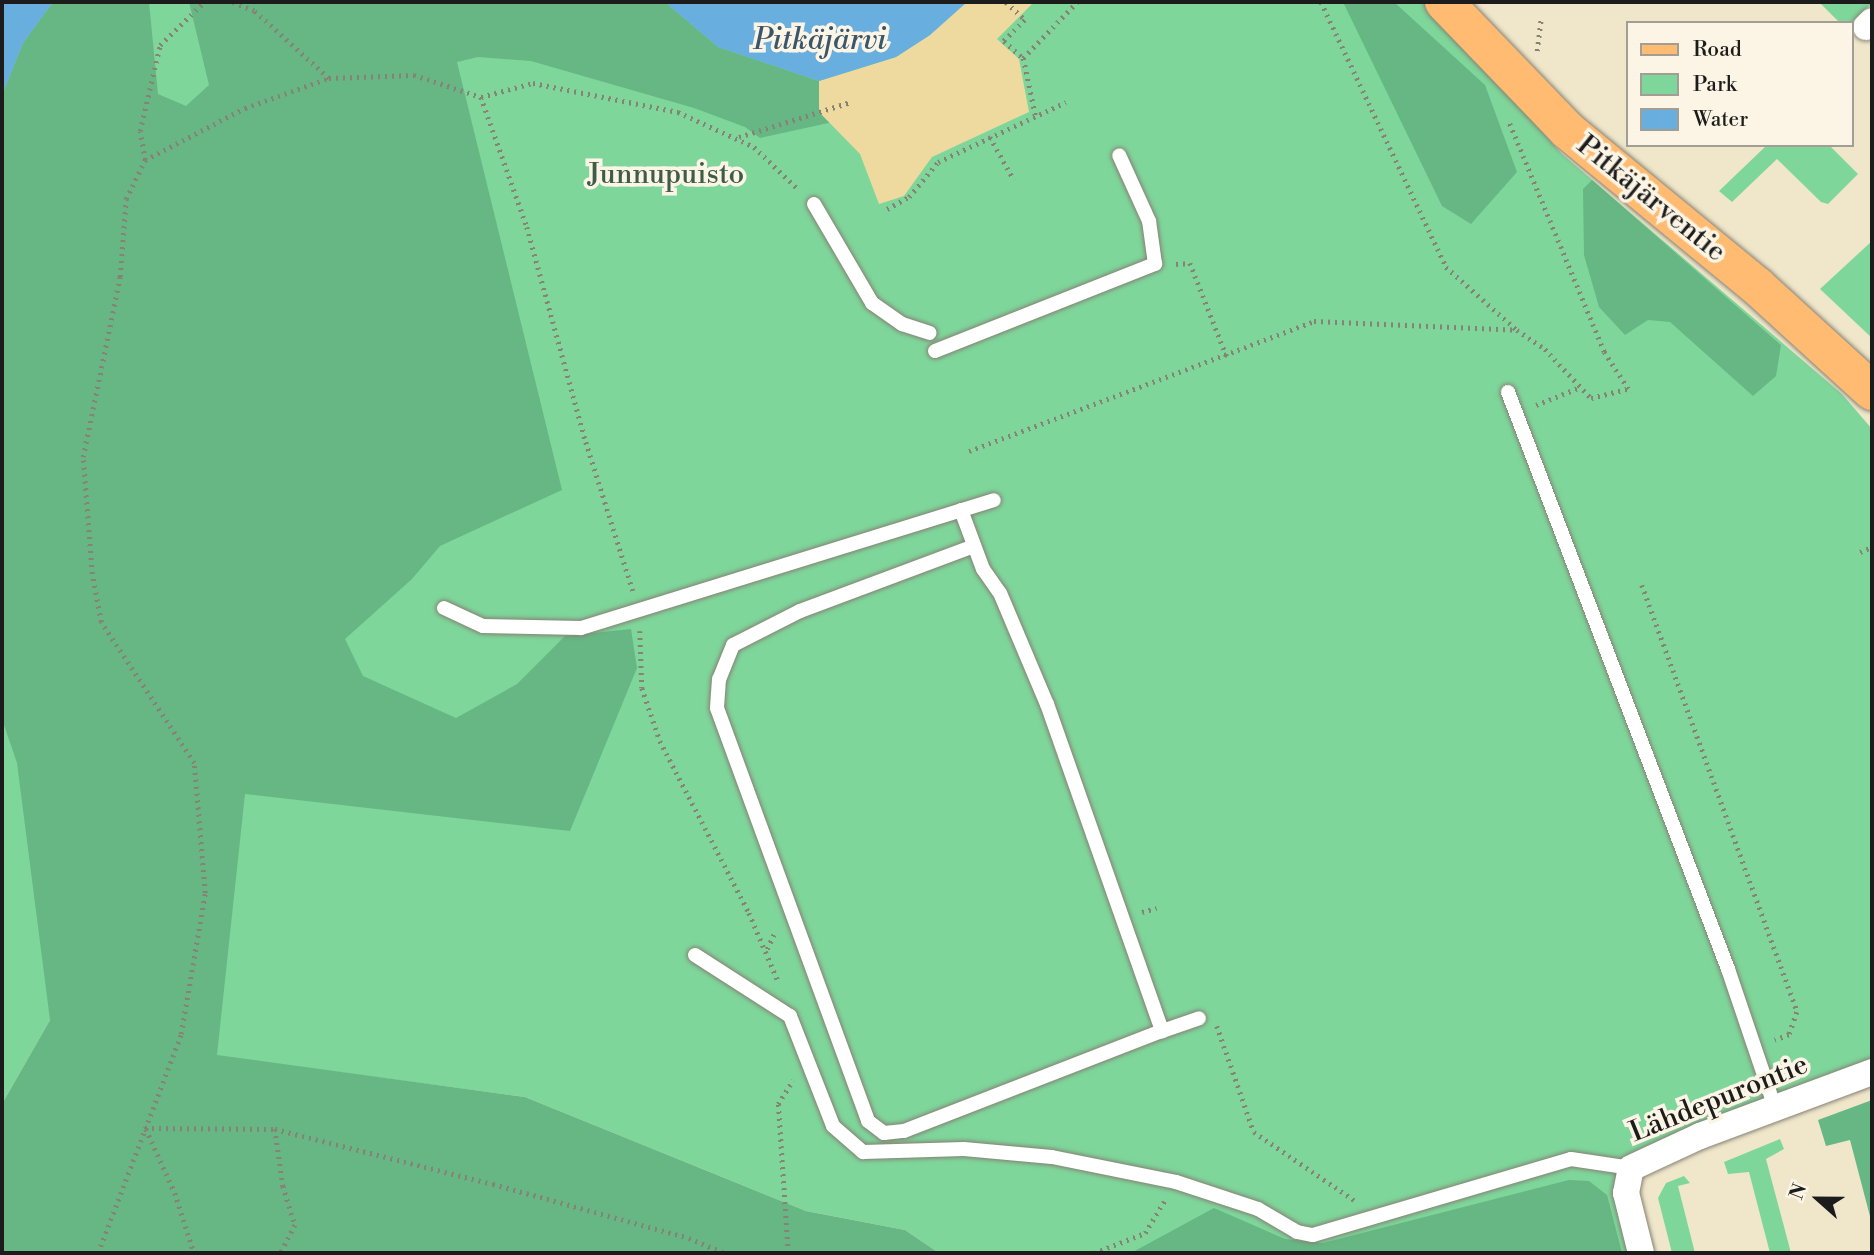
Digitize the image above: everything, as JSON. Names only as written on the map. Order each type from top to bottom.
[{"type":"main road","name":"Pitkäjärventie","points":[[1444,2],[1567,130],[1791,315],[1871,390]]},
{"type":"street","name":"Lähdepurontie","points":[[1641,1253],[1626,1193],[1631,1168],[1775,1108],[1872,1072]]},
{"type":"lane","points":[[934,351],[1155,264],[1149,220],[1119,155]]},
{"type":"lane","points":[[814,204],[872,303],[902,324],[930,332]]},
{"type":"lane","points":[[1508,393],[1755,1048],[1775,1108]]},
{"type":"lane","points":[[444,608],[483,626],[581,628],[994,500]]},
{"type":"lane","points":[[961,510],[974,546],[1047,704],[1162,1031]]},
{"type":"lane","points":[[974,546],[800,611],[733,645],[719,679],[717,708],[868,1121],[884,1133],[904,1131],[1199,1018]]},
{"type":"lane","points":[[695,955],[790,1016],[833,1126],[863,1152],[964,1149],[1052,1157],[1176,1182],[1258,1209],[1297,1232],[1313,1235],[1571,1159],[1631,1168]]},
{"type":"path","points":[[98,1253],[181,1034],[205,893],[194,763],[102,622],[92,574],[83,457],[120,277],[126,199],[145,160],[140,131],[160,45],[204,2]]},
{"type":"path","points":[[233,2],[255,11],[329,78]]},
{"type":"path","points":[[1006,2],[1025,20],[1004,41],[1023,58],[1035,115]]},
{"type":"path","points":[[1023,58],[1077,2]]},
{"type":"path","points":[[1321,2],[1446,267],[1517,330],[1545,349],[1578,388],[1591,398],[1628,389],[1604,352],[1505,114]]},
{"type":"path","points":[[1536,57],[1541,18]]},
{"type":"path","points":[[145,160],[244,108],[329,78],[414,75],[481,97],[533,83],[572,88],[678,112],[738,137],[754,147],[814,204]]},
{"type":"path","points":[[481,97],[527,227],[586,442],[639,610],[642,688],[660,741],[749,913],[790,1016]]},
{"type":"path","points":[[738,137],[851,102]]},
{"type":"path","points":[[887,209],[909,197],[938,162],[1066,102]]},
{"type":"path","points":[[990,137],[1014,180]]},
{"type":"path","points":[[1155,264],[1190,263],[1227,357]]},
{"type":"path","points":[[969,451],[1227,357],[1314,321],[1517,330]]},
{"type":"path","points":[[1515,412],[1578,388]]},
{"type":"path","points":[[1860,552],[1872,547]]},
{"type":"path","points":[[1642,585],[1797,1012],[1789,1035],[1755,1048]]},
{"type":"path","points":[[1216,1023],[1254,1132],[1357,1202]]},
{"type":"path","points":[[788,1253],[778,1104],[807,1056]]},
{"type":"path","points":[[145,1128],[275,1129],[506,1187],[688,1238],[724,1253]]},
{"type":"path","points":[[145,1128],[175,1193],[194,1253]]},
{"type":"path","points":[[275,1129],[283,1186],[295,1225],[281,1253]]},
{"type":"path","points":[[1094,1253],[1145,1233],[1176,1182]]},
{"type":"green space","name":"Junnupuisto","points":[[53,2],[665,2],[675,9],[930,35],[967,2],[1425,2],[1562,154],[1842,394],[1872,429],[1872,1072],[1631,1168],[1641,1253],[939,1253],[905,1230],[806,1211],[525,1097],[212,1055],[50,1020],[2,1104],[2,66]]},
{"type":"green space","points":[[53,2],[149,2],[158,94],[186,106],[209,85],[189,2],[665,2],[718,47],[819,81],[819,112],[833,122],[760,138],[745,127],[694,108],[531,61],[478,57],[457,62],[562,490],[440,546],[412,579],[345,639],[363,676],[456,718],[517,684],[565,636],[631,629],[637,668],[570,831],[245,794],[217,1055],[525,1097],[806,1211],[905,1230],[939,1253],[2,1253],[2,1104],[50,1020],[17,763],[2,719],[2,95],[23,43]]},
{"type":"green space","points":[[1343,2],[1394,2],[1485,85],[1517,172],[1471,224],[1442,206]]},
{"type":"green space","points":[[1819,2],[1872,2],[1853,21],[1838,21]]},
{"type":"green space","points":[[1765,147],[1831,147],[1858,174],[1828,204],[1821,202],[1777,159],[1732,202],[1719,191]]},
{"type":"green space","points":[[1592,180],[1781,345],[1776,376],[1753,396],[1670,322],[1648,320],[1625,335],[1599,307],[1584,255],[1583,189]]},
{"type":"green space","points":[[1872,241],[1872,338],[1820,289]]},
{"type":"green space","points":[[1872,1100],[1872,1224],[1850,1140],[1826,1146],[1818,1120]]},
{"type":"green space","points":[[1780,1139],[1784,1149],[1766,1159],[1791,1253],[1770,1253],[1749,1172],[1728,1174],[1724,1162]]},
{"type":"green space","points":[[1684,1176],[1690,1183],[1678,1186],[1695,1253],[1672,1253],[1658,1198],[1666,1183]]},
{"type":"green space","points":[[1569,1180],[1589,1181],[1607,1195],[1622,1253],[1131,1253],[1214,1208],[1285,1239],[1323,1243]]},
{"type":"sand","points":[[967,2],[1034,2],[997,39],[1019,59],[1029,112],[932,157],[904,196],[879,204],[860,154],[819,112],[819,81],[896,57],[930,35]]},
{"type":"water","points":[[2,2],[53,2],[23,43],[2,95]]},
{"type":"water","name":"Pitkäjärvi","points":[[665,2],[967,2],[930,35],[896,57],[819,81],[718,47]]}]
